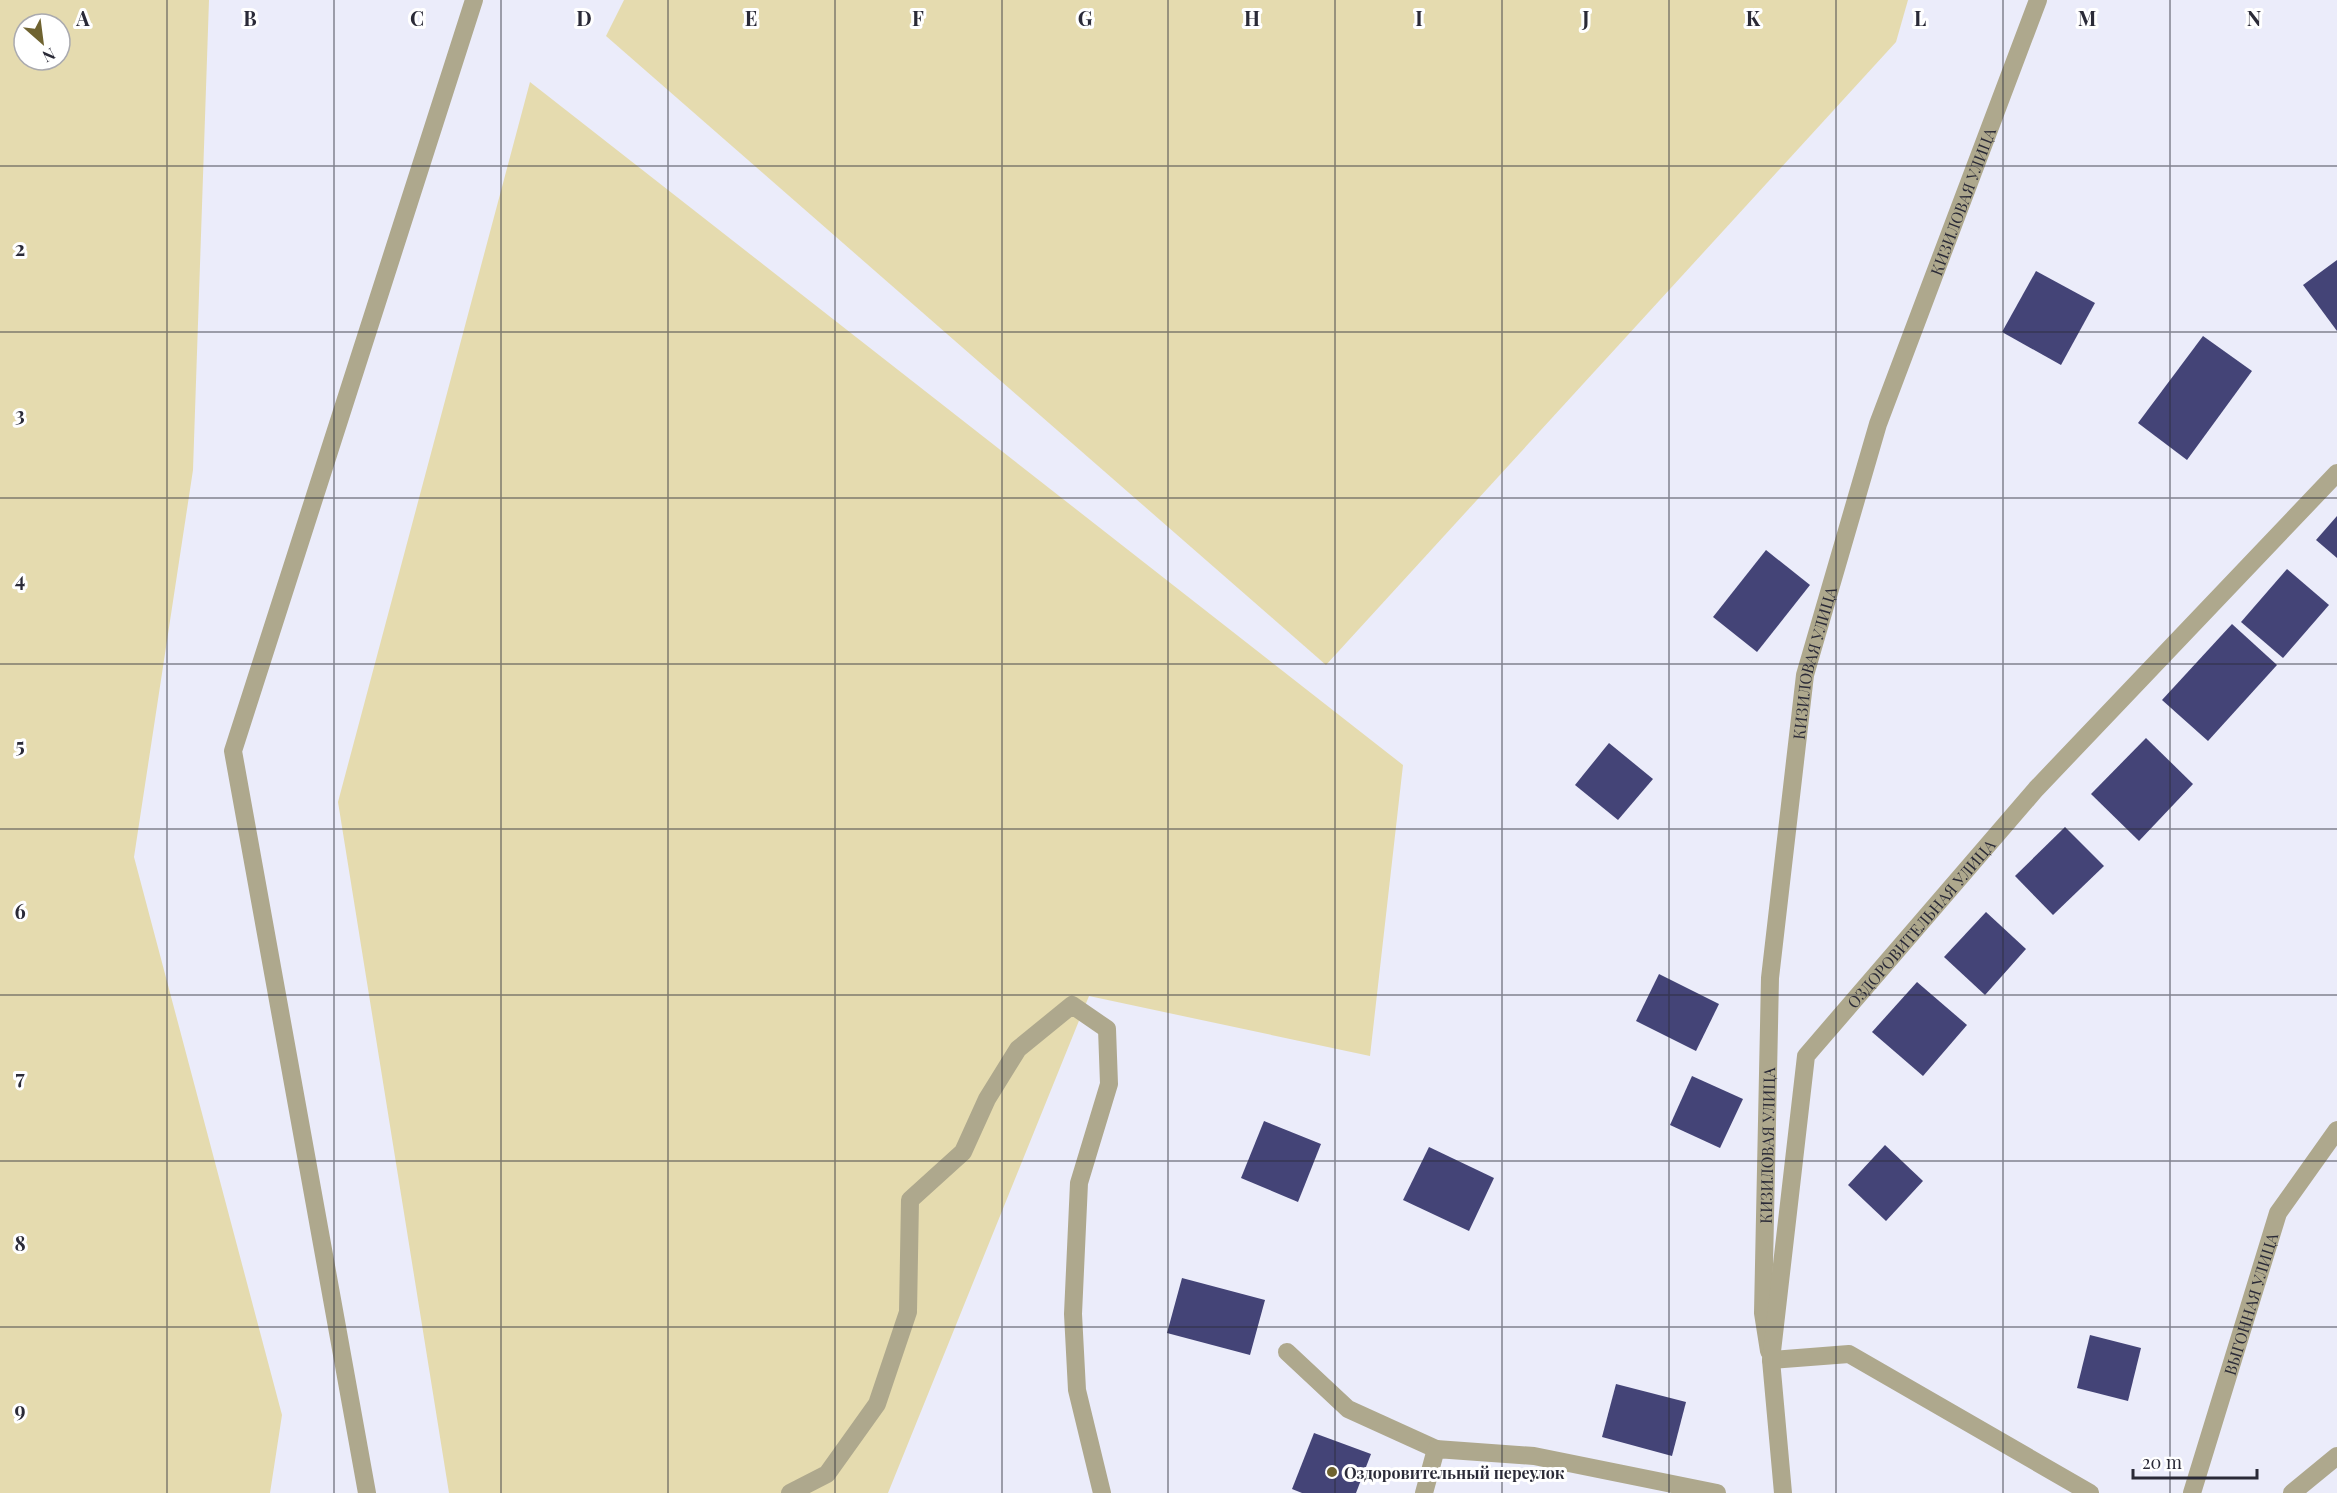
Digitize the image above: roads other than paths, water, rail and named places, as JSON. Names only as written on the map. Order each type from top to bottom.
[{"type":"street","points":[[367,1493],[233,751],[474,0]]},
{"type":"street","name":"КИЗИЛОВАЯ УЛИЦА","points":[[1771,1360],[1763,1313],[1770,978],[1805,675],[1878,424],[2038,0]]},
{"type":"street","name":"ОЗДОРОВИТЕЛЬНАЯ УЛИЦА","points":[[1783,1493],[1771,1360],[1806,1056],[2036,789],[2337,473]]},
{"type":"street","points":[[790,1493],[827,1474],[877,1404],[908,1312],[910,1200],[963,1152],[987,1099],[1018,1049],[1072,1005],[1107,1029],[1109,1084],[1079,1183],[1073,1314],[1077,1390],[1102,1493]]},
{"type":"street","name":"ВЫГОННАЯ УЛИЦА","points":[[2192,1493],[2278,1213],[2337,1130]]},
{"type":"street","points":[[1287,1352],[1348,1409],[1436,1449],[1534,1456],[1717,1493]]},
{"type":"street","points":[[1771,1360],[1849,1354],[2090,1493]]},
{"type":"street","points":[[1424,1493],[1436,1449]]},
{"type":"street","points":[[2292,1493],[2337,1456]]},
{"type":"place","name":"Оздоровительный переулок","points":[[1332,1472]]}]
